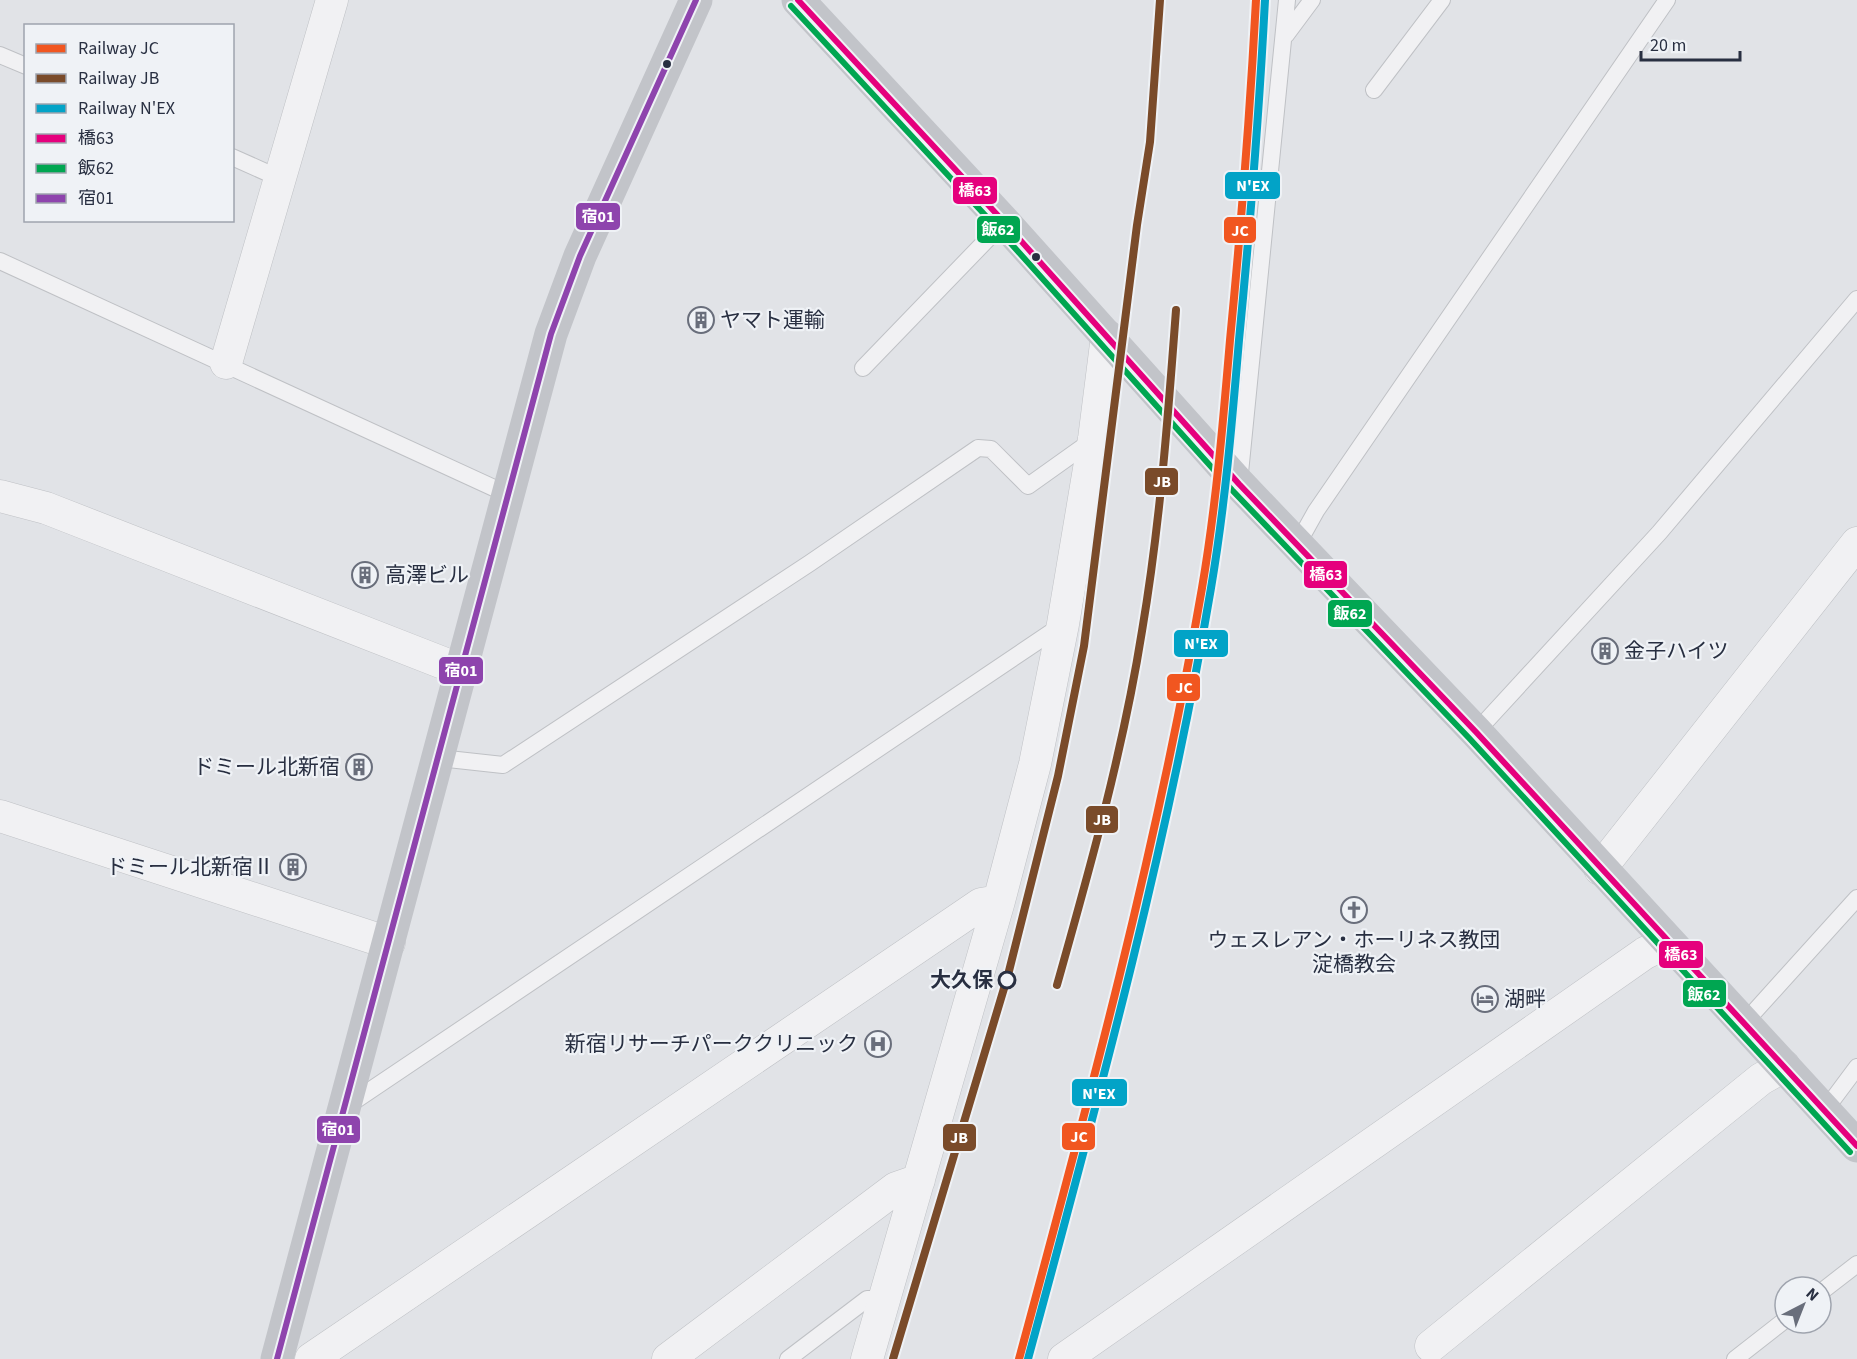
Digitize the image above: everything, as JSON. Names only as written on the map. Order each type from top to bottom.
[{"type":"main road","points":[[277,1359],[551,334],[580,256],[696,0]]},
{"type":"main road","points":[[798,0],[1004,222],[1239,484],[1476,732],[1857,1146]]},
{"type":"street","points":[[226,363],[332,0]]},
{"type":"street","points":[[867,1359],[999,901],[1035,764],[1097,442],[1107,336]]},
{"type":"street","points":[[0,496],[46,508],[461,670]]},
{"type":"street","points":[[1600,868],[1857,543]]},
{"type":"street","points":[[0,816],[389,943]]},
{"type":"street","points":[[311,1359],[981,904],[999,901]]},
{"type":"street","points":[[1064,1359],[1645,953],[1668,942]]},
{"type":"street","points":[[1423,1353],[1761,1079],[1784,1066]]},
{"type":"street","points":[[668,1359],[896,1188],[919,1180]]},
{"type":"lane","points":[[1239,484],[1286,36],[1287,0]]},
{"type":"lane","points":[[1286,36],[1312,0]]},
{"type":"lane","points":[[1374,90],[1442,0]]},
{"type":"lane","points":[[1297,545],[1323,501],[1667,0]]},
{"type":"lane","points":[[0,55],[24,65]]},
{"type":"lane","points":[[234,158],[279,177]]},
{"type":"lane","points":[[863,368],[1004,222]]},
{"type":"lane","points":[[0,261],[507,494]]},
{"type":"lane","points":[[1476,732],[1659,533],[1857,299]]},
{"type":"lane","points":[[439,758],[503,765],[810,563],[978,448],[991,449],[1028,486],[1097,442]]},
{"type":"lane","points":[[344,1107],[1063,624]]},
{"type":"lane","points":[[1745,1022],[1857,898]]},
{"type":"lane","points":[[1825,1110],[1857,1067]]},
{"type":"lane","points":[[1833,1283],[1857,1264]]},
{"type":"lane","points":[[788,1359],[867,1299],[884,1299]]},
{"type":"lane","points":[[1735,1359],[1773,1329]]},
{"type":"rail line","name":"JB","points":[[893,1359],[1008,975],[1058,776],[1084,646],[1137,225],[1150,142],[1160,0]]},
{"type":"rail line","name":"JC","points":[[1019,1359],[1120,976],[1164,783],[1202,588],[1225,402],[1245,170],[1256,0]]},
{"type":"rail line","name":"N'EX","points":[[1028,1359],[1129,976],[1174,783],[1211,588],[1234,402],[1254,170],[1265,0]]},
{"type":"rail line","name":"JB","points":[[1057,985],[1105,809],[1134,676],[1159,511],[1176,310]]},
{"type":"transit line","name":"宿01","points":[[277,1359],[551,334],[580,256],[696,0]]},
{"type":"transit line","name":"橋63","points":[[798,0],[1004,222],[1239,484],[1476,732],[1857,1146]]},
{"type":"transit line","name":"飯62","points":[[791,6],[997,228],[1232,490],[1469,738],[1850,1152]]},
{"type":"place","name":"ヤマト運輸","points":[[701,320]]},
{"type":"place","name":"高澤ビル","points":[[365,575]]},
{"type":"place","name":"金子ハイツ","points":[[1605,651]]},
{"type":"place","name":"ドミール北新宿","points":[[359,767]]},
{"type":"place","name":"ドミール北新宿Ⅱ","points":[[293,867]]},
{"type":"place","name":"ウェスレアン・ホーリネス教団 淀橋教会","points":[[1354,910]]},
{"type":"place","name":"大久保","points":[[1007,980]]},
{"type":"place","name":"湖畔","points":[[1485,999]]},
{"type":"place","name":"新宿リサーチパーククリニック","points":[[878,1044]]}]
